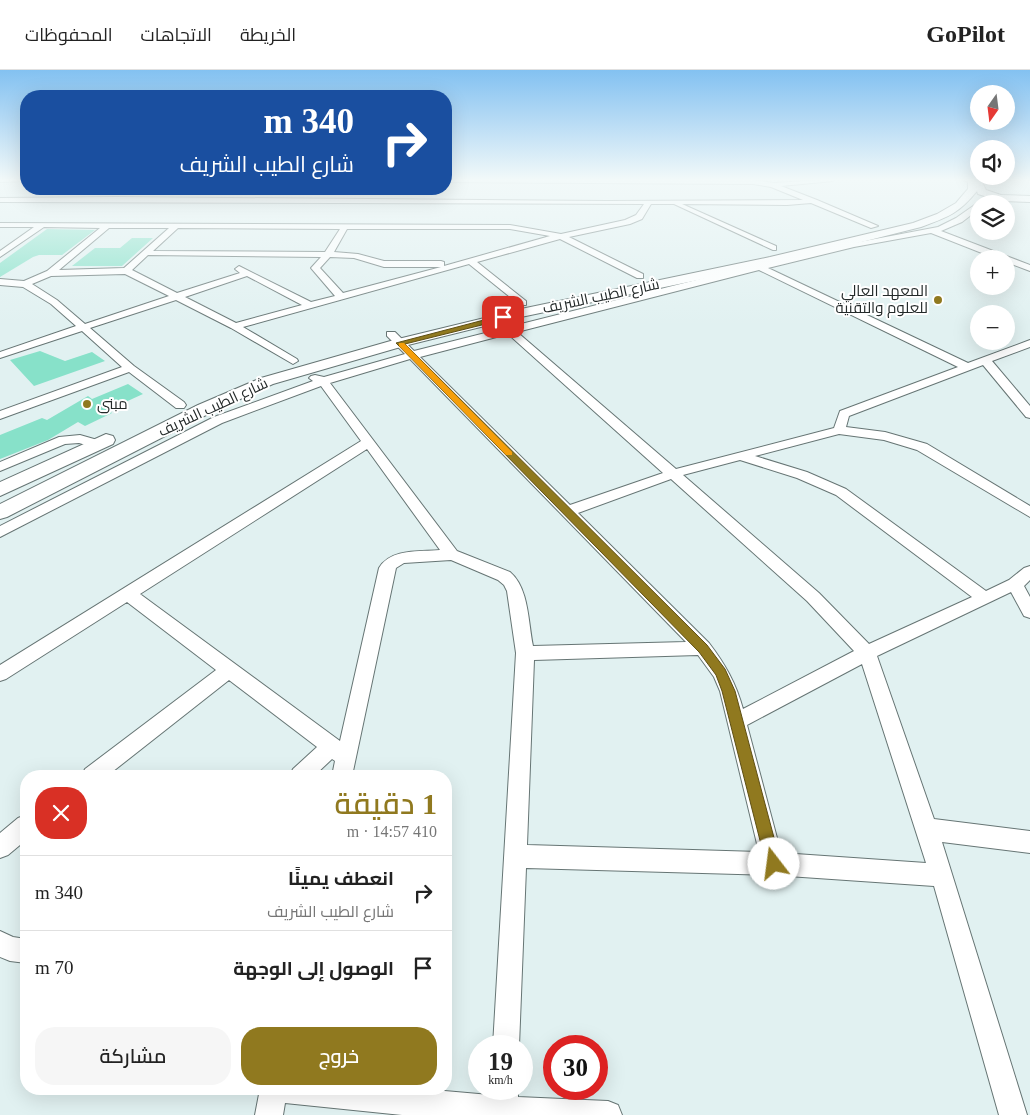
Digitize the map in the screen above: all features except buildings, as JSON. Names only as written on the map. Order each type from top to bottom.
[{"type":"main road","name":"شارع الطيب الشريف","points":[[395,338],[521,313],[767,258],[868,228]]},
{"type":"main road","name":"شارع الطيب الشريف","points":[[163,413],[180,405],[296,366],[523,302],[749,253],[767,258],[789,256],[906,228]]},
{"type":"main road","name":"شارع الطيب الشريف","points":[[0,512],[123,458],[240,392],[296,366]]},
{"type":"main road","points":[[0,490],[121,432]]},
{"type":"street","points":[[0,255],[39,228]]},
{"type":"street","points":[[25,284],[50,273],[105,228]]},
{"type":"street","points":[[126,271],[174,228]]},
{"type":"street","points":[[315,268],[328,255],[344,228]]},
{"type":"street","points":[[522,228],[561,236],[640,276]]},
{"type":"street","points":[[235,326],[561,236],[600,228]]},
{"type":"street","points":[[715,228],[968,367]]},
{"type":"street","points":[[926,228],[983,250]]},
{"type":"street","points":[[0,532],[123,458],[323,381],[413,354],[509,330],[767,258],[854,245],[939,228]]},
{"type":"street","points":[[147,252],[358,255],[376,263],[433,263],[448,267]]},
{"type":"street","points":[[238,253],[233,265],[310,305]]},
{"type":"street","points":[[275,253],[315,268],[340,296]]},
{"type":"street","points":[[471,261],[523,302]]},
{"type":"street","points":[[1015,262],[1030,268]]},
{"type":"street","points":[[50,273],[126,271],[235,326],[296,366],[323,381],[452,555]]},
{"type":"street","points":[[0,355],[248,273]]},
{"type":"street","points":[[0,282],[25,284],[54,302],[130,368],[180,405]]},
{"type":"street","points":[[509,330],[813,597],[867,653],[942,875],[1014,1115]]},
{"type":"street","points":[[395,338],[703,648],[721,673],[729,691],[774,864]]},
{"type":"street","points":[[839,430],[844,414],[1030,343]]},
{"type":"street","points":[[986,361],[1030,414]]},
{"type":"street","points":[[0,415],[130,368]]},
{"type":"street","points":[[566,512],[674,474],[839,430],[894,438],[922,447],[1030,512]]},
{"type":"street","points":[[0,468],[63,440],[80,440],[96,444]]},
{"type":"street","points":[[0,674],[369,442]]},
{"type":"street","points":[[740,456],[802,475],[841,492],[984,598]]},
{"type":"street","points":[[341,770],[339,751],[387,568],[390,564],[401,558],[452,555],[493,571],[511,582],[515,591],[526,653],[507,1035]]},
{"type":"street","points":[[736,722],[867,653],[1015,584],[1030,572]]},
{"type":"street","points":[[1015,584],[1030,612]]},
{"type":"street","points":[[127,593],[339,751]]},
{"type":"street","points":[[526,653],[703,648]]},
{"type":"street","points":[[100,770],[229,670]]},
{"type":"street","points":[[309,770],[339,751]]},
{"type":"street","points":[[927,829],[1030,842]]},
{"type":"street","points":[[0,847],[20,831]]},
{"type":"street","points":[[515,856],[774,864],[942,875]]},
{"type":"street","points":[[0,943],[10,949],[20,950]]},
{"type":"street","points":[[269,1115],[273,1095]]},
{"type":"street","points":[[403,1095],[468,1098]]},
{"type":"street","points":[[503,1100],[608,1115]]},
{"type":"slow traffic","points":[[401,345],[413,354],[509,454]]},
{"type":"place","name":"المعهد العالي للعلوم والتقنية","points":[[938,300]]},
{"type":"place","name":"مبنى","points":[[87,404]]},
{"type":"route","points":[[503,317],[399,343],[413,354],[566,512],[703,648],[721,673],[729,691],[774,864]]}]
